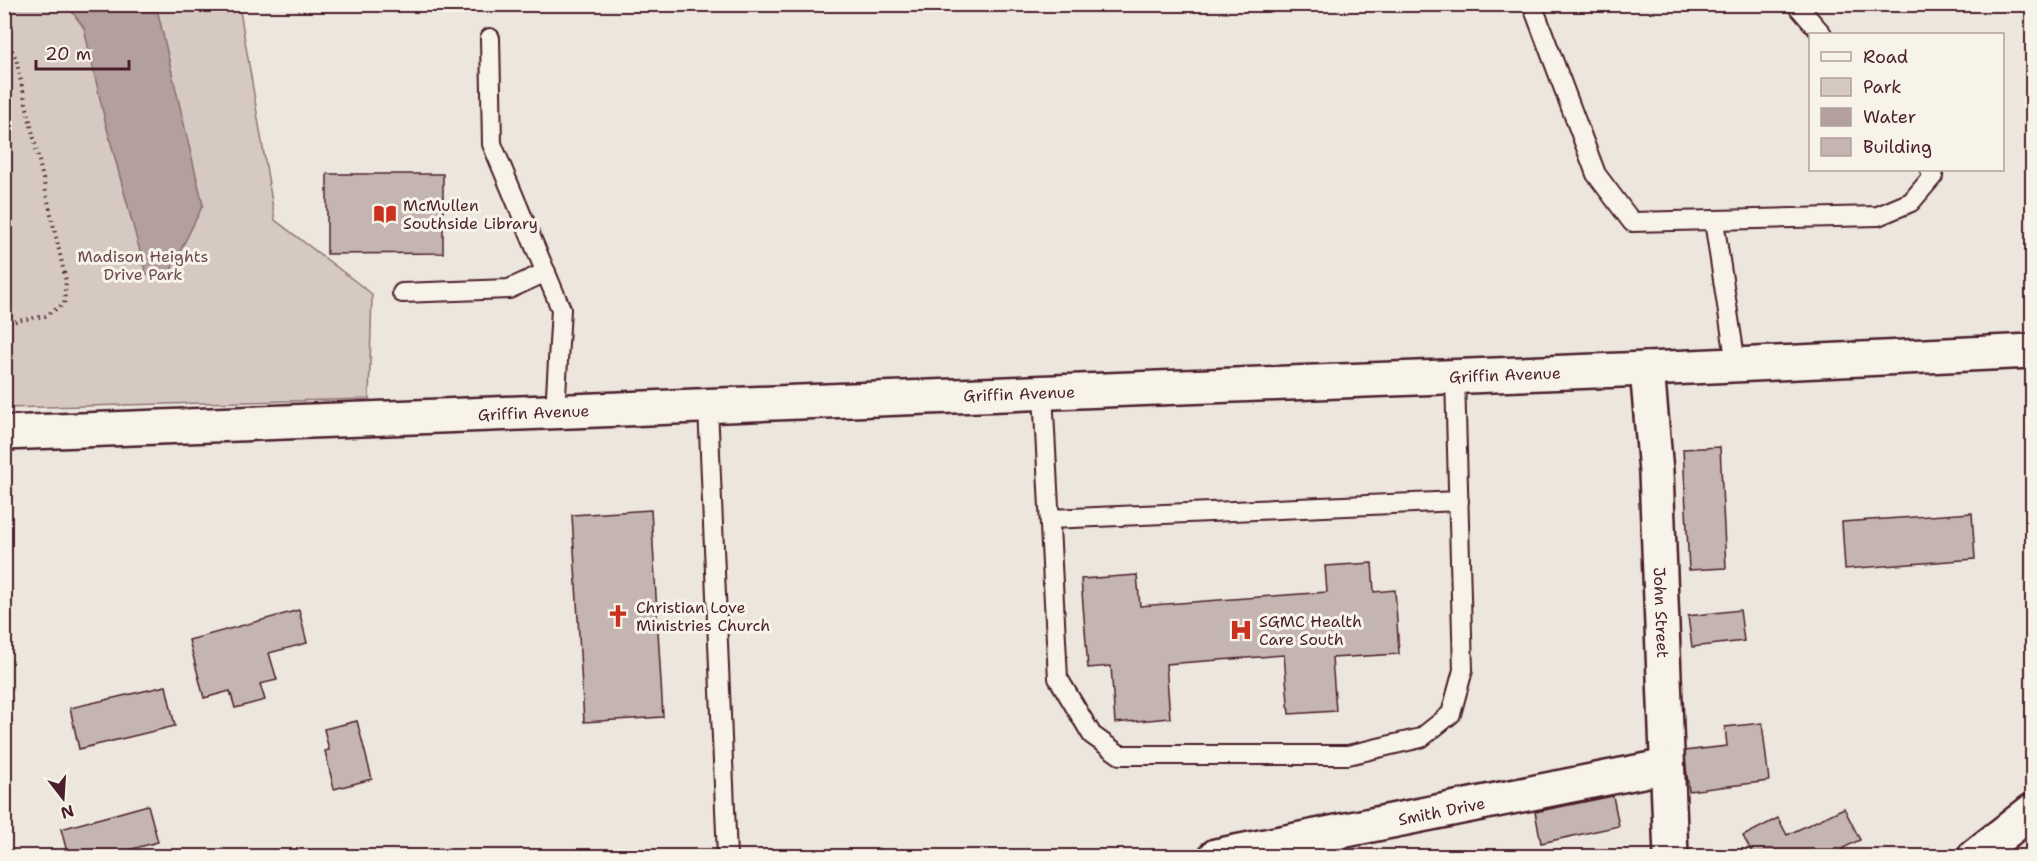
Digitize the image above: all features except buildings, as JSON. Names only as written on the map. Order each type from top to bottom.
[{"type":"main road","name":"Griffin Avenue","points":[[4,433],[1455,377],[2032,351]]},
{"type":"main road","name":"John Street","points":[[1647,369],[1656,472],[1671,856]]},
{"type":"main road","name":"Smith Drive","points":[[1216,856],[1667,766]]},
{"type":"main road","points":[[1975,856],[2032,811]]},
{"type":"lane","points":[[1532,4],[1596,174],[1632,222],[1878,216],[1911,202],[1933,176],[1930,171]]},
{"type":"lane","points":[[1796,4],[1821,33]]},
{"type":"lane","points":[[490,38],[492,144],[561,309],[555,412]]},
{"type":"lane","points":[[1714,221],[1736,364]]},
{"type":"lane","points":[[402,293],[509,289],[546,272]]},
{"type":"lane","points":[[1043,393],[1058,678],[1092,735],[1120,755],[1348,755],[1421,738],[1451,714],[1463,670],[1455,377]]},
{"type":"lane","points":[[708,406],[728,856]]},
{"type":"lane","points":[[1050,519],[1459,501]]},
{"type":"path","points":[[4,34],[16,59],[66,281],[64,304],[45,316],[4,323]]},
{"type":"green space","name":"Madison Heights Drive Park","points":[[4,5],[239,5],[275,220],[372,294],[369,399],[5,408]]},
{"type":"water","points":[[67,5],[153,5],[158,13],[203,205],[168,276],[146,274],[105,121],[84,28]]},
{"type":"place","name":"McMullen Southside Library","points":[[385,214]]},
{"type":"place","name":"Christian Love Ministries Church","points":[[618,616]]},
{"type":"place","name":"SGMC Health Care South","points":[[1241,630]]}]
